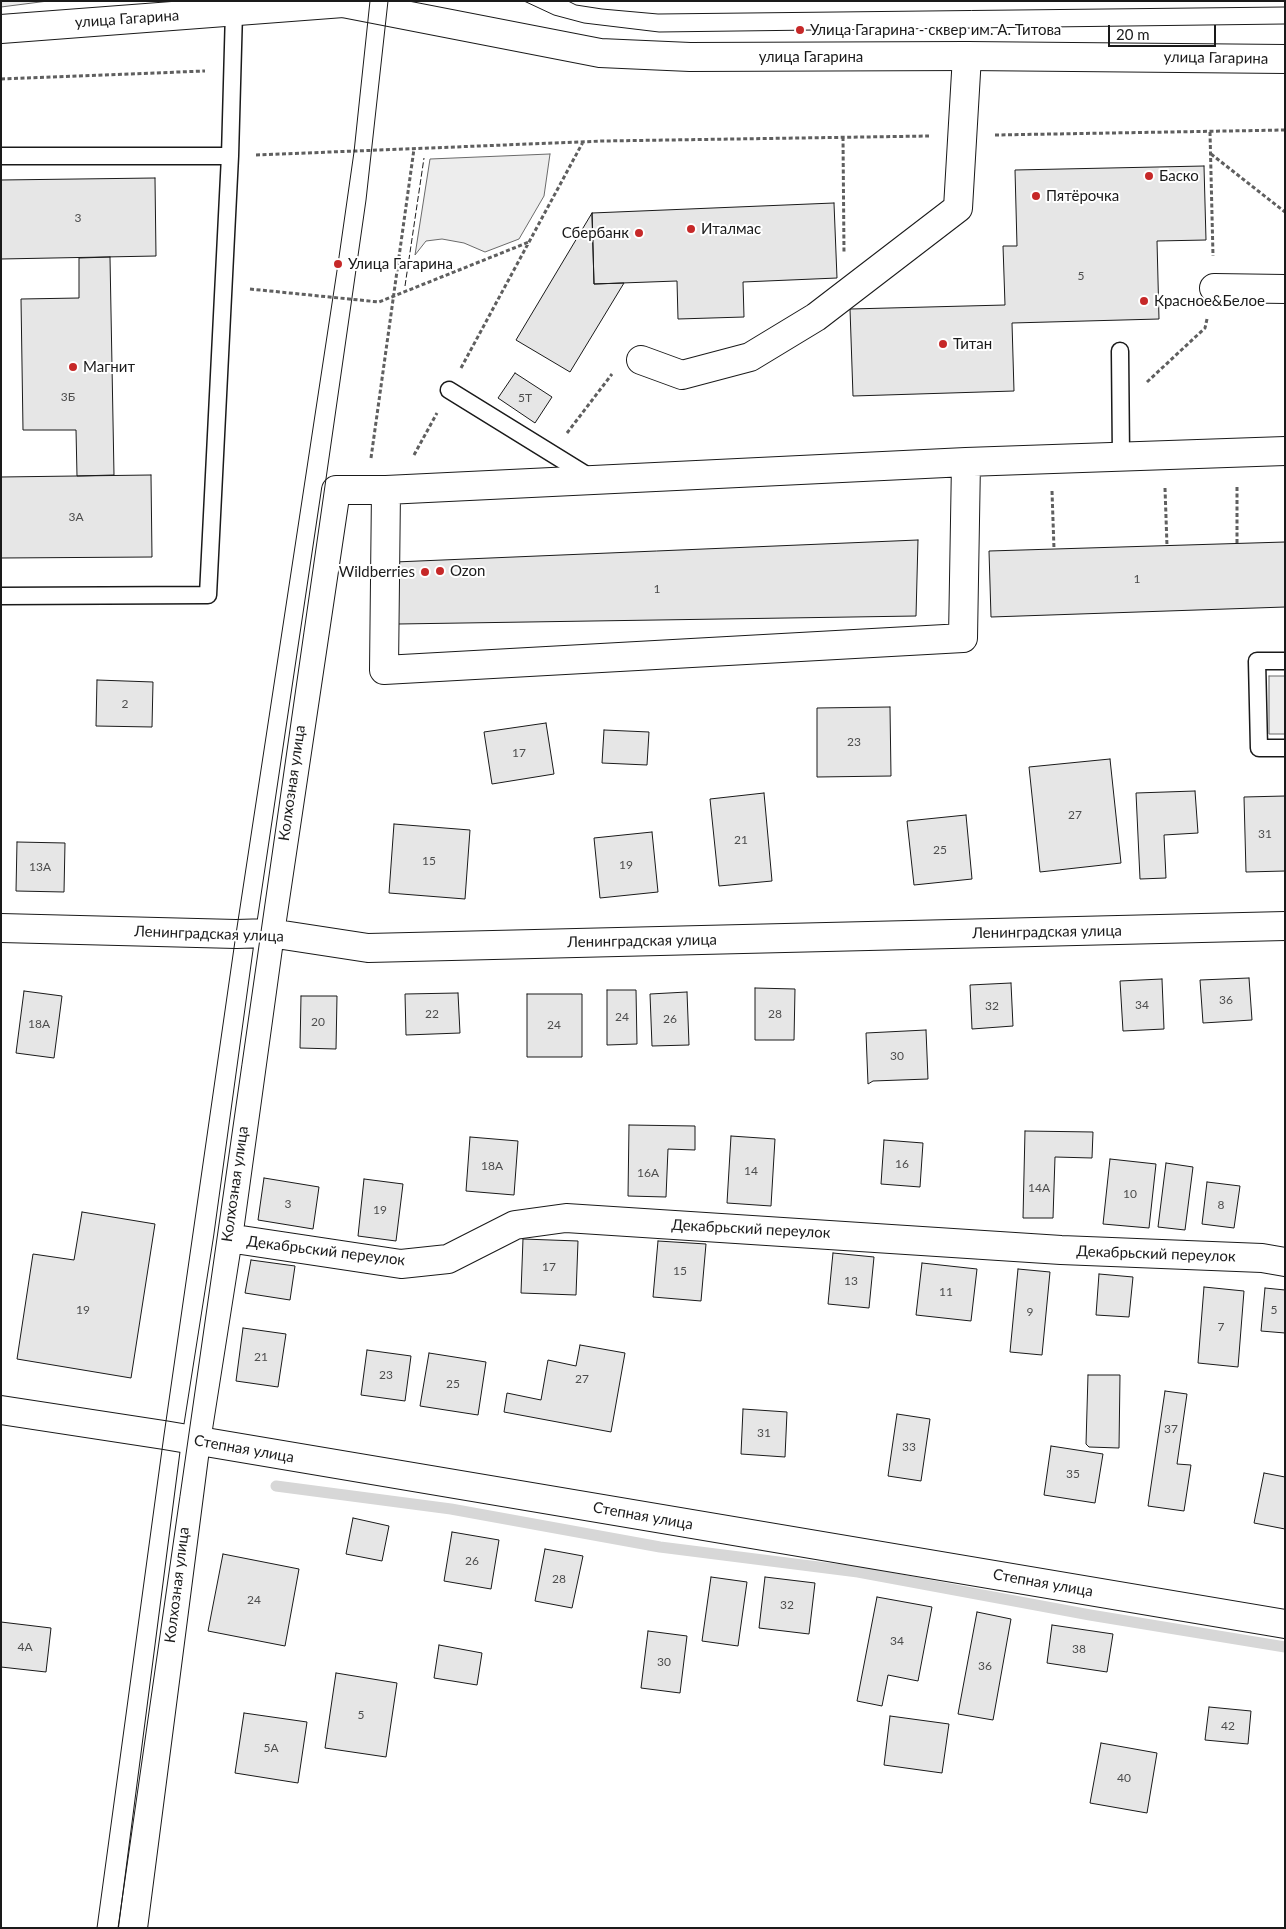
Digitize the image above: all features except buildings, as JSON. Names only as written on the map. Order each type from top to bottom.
[{"type":"street","name":"улица Гагарина","points":[[1,29],[167,9],[234,11],[348,2],[420,9],[600,53],[690,57],[968,56],[1285,59]]},
{"type":"street","points":[[628,364],[682,374],[750,356],[816,317],[958,208],[968,56]]},
{"type":"street","points":[[1214,288],[1285,289]]},
{"type":"street","points":[[966,462],[963,638],[384,670],[382,490],[966,462],[1285,451]]},
{"type":"street","name":"Колхозная улица","points":[[133,1928],[196,1440],[228,1238],[270,933],[336,490],[382,490]]},
{"type":"street","name":"Ленинградская улица","points":[[1,928],[236,934],[270,933],[368,948],[1285,926]]},
{"type":"street","name":"Декабрьский переулок","points":[[228,1238],[401,1264],[448,1259],[515,1225],[566,1218],[1061,1250],[1262,1258],[1285,1262]]},
{"type":"street","name":"Степная улица","points":[[1,1410],[196,1440],[1285,1624]]},
{"type":"lane","points":[[1,596],[208,595],[230,156],[234,11]]},
{"type":"lane","points":[[1,156],[230,156]]},
{"type":"lane","points":[[1120,352],[1121,457]]},
{"type":"lane","points":[[450,390],[595,480]]},
{"type":"lane","points":[[1285,661],[1257,661],[1259,748],[1285,748]]},
{"type":"path","points":[[1,79],[233,70]]},
{"type":"path","points":[[230,156],[584,142],[1285,130]]},
{"type":"path","points":[[1121,407],[1205,328],[1214,288],[1210,132]]},
{"type":"path","points":[[843,137],[844,260]]},
{"type":"path","points":[[382,490],[450,390],[584,142]]},
{"type":"path","points":[[382,490],[393,296],[414,149]]},
{"type":"path","points":[[1210,154],[1285,212]]},
{"type":"path","points":[[224,286],[379,302],[530,241]]},
{"type":"path","points":[[552,453],[628,364]]},
{"type":"path","points":[[1237,476],[1237,543]]},
{"type":"path","points":[[1166,487],[1167,546]]},
{"type":"path","points":[[1052,490],[1054,549]]},
{"type":"shaded area","points":[[1,1],[48,1],[1,7]]},
{"type":"shaded area","points":[[550,154],[544,196],[519,239],[485,252],[464,243],[442,239],[426,241],[415,255],[430,159]]},
{"type":"shaded area","points":[[1269,676],[1285,676],[1285,734],[1269,734]]},
{"type":"waterway","points":[[276,1486],[451,1509],[660,1547],[858,1572],[1090,1615],[1285,1647]]},
{"type":"tram line","points":[[97,1928],[164,1435],[236,934],[354,152],[370,1]]},
{"type":"tram line","points":[[118,1928],[366,200],[388,1]]},
{"type":"tram line","points":[[524,1],[554,15],[584,23],[659,32],[1285,24]]},
{"type":"tram line","points":[[568,1],[576,5],[602,9],[658,14],[1285,7]]},
{"type":"fence","points":[[405,286],[424,158]]},
{"type":"place","name":"Улица Гагарина - сквер им. А. Титова","points":[[800,30]]},
{"type":"place","name":"Баско","points":[[1149,176]]},
{"type":"place","name":"Пятёрочка","points":[[1036,196]]},
{"type":"place","name":"Италмас","points":[[691,229]]},
{"type":"place","name":"Сбербанк","points":[[639,233]]},
{"type":"place","name":"Улица Гагарина","points":[[338,264]]},
{"type":"place","name":"Красное&Белое","points":[[1144,301]]},
{"type":"place","name":"Титан","points":[[943,344]]},
{"type":"place","name":"Магнит","points":[[73,367]]},
{"type":"place","name":"Ozon","points":[[440,571]]},
{"type":"place","name":"Wildberries","points":[[425,572]]}]
